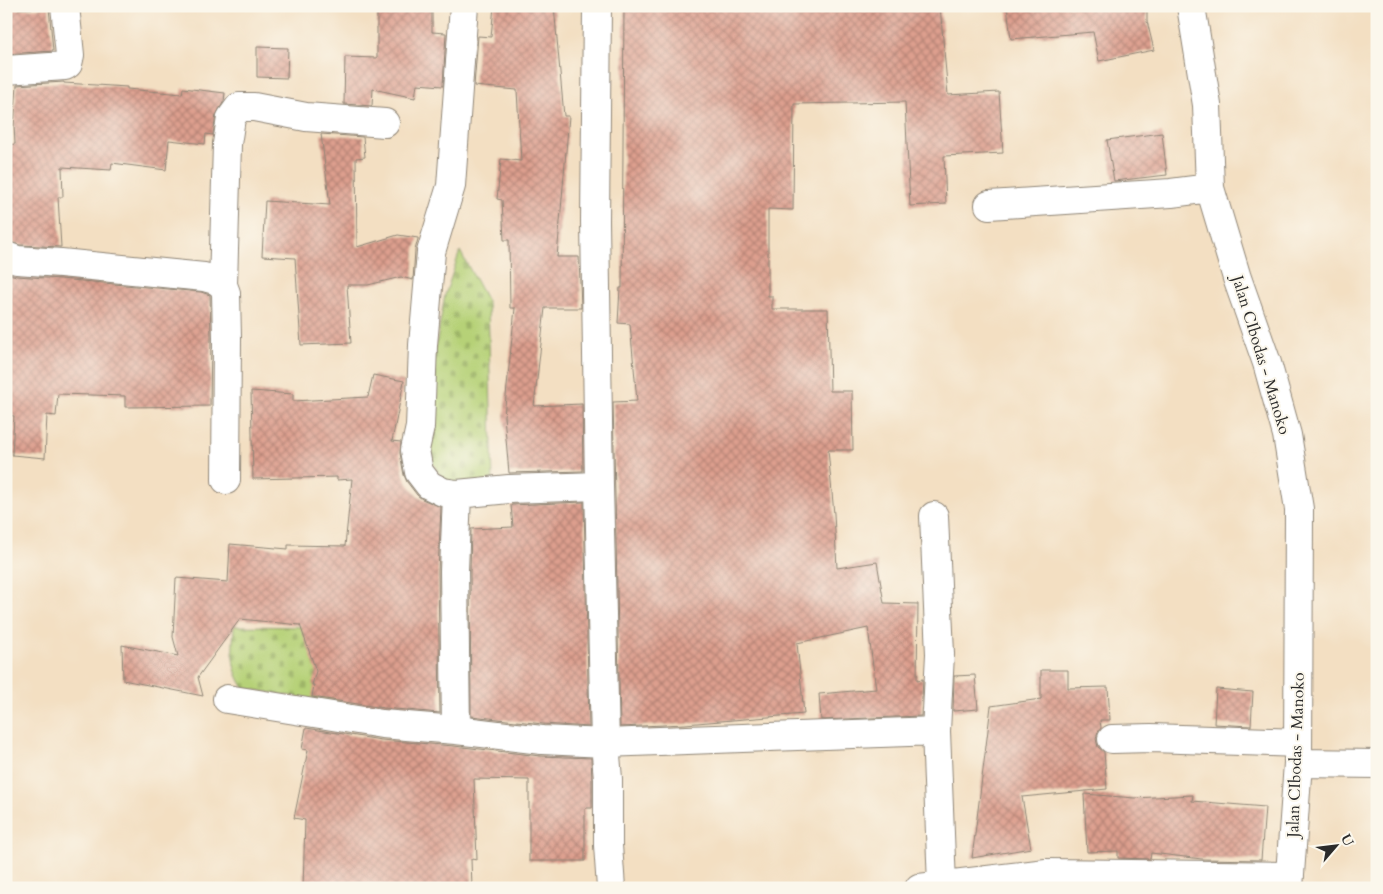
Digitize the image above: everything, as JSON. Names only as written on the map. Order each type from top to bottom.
[{"type":"street","points":[[6,70],[65,66],[68,64],[70,55],[65,6]]},
{"type":"street","points":[[464,6],[451,186],[431,252],[423,344],[420,419],[415,450],[419,472],[429,485],[443,492],[457,494],[509,489],[599,486]]},
{"type":"street","points":[[597,6],[595,222],[599,486],[605,743],[608,779],[608,845],[611,888]]},
{"type":"street","name":"Jalan CIbodas - Manoko","points":[[1191,6],[1206,106],[1210,188],[1237,278],[1267,363],[1287,435],[1299,509],[1298,753],[1289,882]]},
{"type":"street","points":[[226,480],[228,338],[226,293],[223,285],[227,144],[232,118],[239,107],[254,107],[306,117],[385,123]]},
{"type":"street","points":[[989,205],[1210,188]]},
{"type":"street","points":[[6,256],[17,260],[204,278],[215,280],[223,285]]},
{"type":"street","points":[[456,730],[454,571],[457,494]]},
{"type":"street","points":[[934,516],[940,654],[930,886],[1046,873],[1289,882]]},
{"type":"street","points":[[227,699],[382,724],[542,740],[605,743],[936,731]]},
{"type":"street","points":[[1112,739],[1151,738],[1298,753],[1377,764]]},
{"type":"green space","points":[[460,251],[488,303],[493,483],[450,484],[438,472],[432,461],[434,358],[445,295]]},
{"type":"green space","points":[[347,625],[338,704],[244,688],[239,680],[233,658],[234,626],[316,627]]},
{"type":"building","points":[[377,6],[432,6],[432,32],[446,33],[443,86],[417,84],[415,98],[373,89],[372,106],[344,104],[345,57],[377,58]]},
{"type":"building","points":[[494,6],[554,6],[564,116],[569,116],[557,257],[579,257],[581,308],[545,308],[534,406],[582,404],[583,471],[509,473],[504,416],[515,308],[510,308],[509,240],[504,240],[502,200],[497,199],[501,159],[521,161],[517,90],[474,86],[478,36],[491,37]]},
{"type":"building","points":[[624,6],[940,6],[948,95],[999,92],[1003,153],[944,156],[946,204],[910,206],[905,102],[794,104],[793,210],[768,209],[768,296],[772,296],[772,309],[828,309],[830,391],[852,391],[853,450],[828,450],[837,568],[877,562],[884,603],[918,604],[917,680],[923,679],[921,716],[821,720],[819,694],[876,689],[868,628],[797,643],[804,714],[685,724],[620,727],[613,402],[637,401],[630,324],[618,323],[620,288],[622,288]]},
{"type":"building","points":[[1007,6],[1147,6],[1147,21],[1154,50],[1099,61],[1093,32],[1011,39]]},
{"type":"building","points":[[49,8],[53,51],[6,54],[6,9]]},
{"type":"building","points":[[257,47],[288,48],[287,78],[257,77]]},
{"type":"building","points":[[64,82],[182,94],[183,88],[225,93],[224,101],[216,115],[213,135],[206,134],[205,144],[169,140],[166,170],[112,163],[111,170],[62,167],[63,197],[58,197],[61,247],[20,245],[6,241],[6,167],[9,167],[7,145],[15,144],[14,125],[17,85]]},
{"type":"building","points":[[1162,133],[1167,175],[1114,181],[1107,140]]},
{"type":"building","points":[[321,134],[363,137],[365,157],[356,158],[357,247],[398,235],[418,239],[415,250],[413,280],[401,277],[368,285],[347,285],[351,343],[301,345],[295,258],[262,256],[265,201],[330,205]]},
{"type":"building","points":[[6,273],[16,276],[201,292],[210,295],[210,406],[125,407],[125,396],[58,394],[56,416],[47,415],[45,458],[12,455],[14,416],[6,415]]},
{"type":"building","points":[[373,375],[404,381],[392,441],[401,442],[400,453],[407,482],[422,499],[441,507],[438,571],[440,713],[384,708],[312,697],[314,685],[312,685],[316,671],[300,625],[240,619],[198,677],[203,696],[123,680],[122,645],[178,656],[173,637],[176,578],[228,582],[230,544],[288,549],[288,545],[345,546],[352,479],[337,480],[337,477],[253,479],[251,391],[293,394],[293,401],[368,397]]},
{"type":"building","points":[[584,502],[589,727],[471,716],[471,529],[513,527],[511,505]]},
{"type":"building","points":[[1041,670],[1068,670],[1068,688],[1108,687],[1110,720],[1100,720],[1101,728],[1096,739],[1098,747],[1104,752],[1107,789],[1022,797],[1031,848],[972,858],[991,706],[1041,699]]},
{"type":"building","points":[[975,675],[978,709],[953,711],[954,676]]},
{"type":"building","points":[[1216,689],[1253,692],[1251,726],[1214,724]]},
{"type":"building","points":[[306,728],[381,740],[540,756],[591,758],[592,808],[585,808],[585,861],[529,861],[529,780],[474,779],[477,860],[471,859],[472,888],[396,888],[350,884],[350,888],[303,888],[305,820],[294,818],[308,750],[302,749]]},
{"type":"building","points":[[1084,794],[1135,798],[1193,795],[1192,801],[1265,807],[1261,860],[1202,859],[1151,853],[1150,859],[1118,858],[1118,851],[1087,852]]}]
